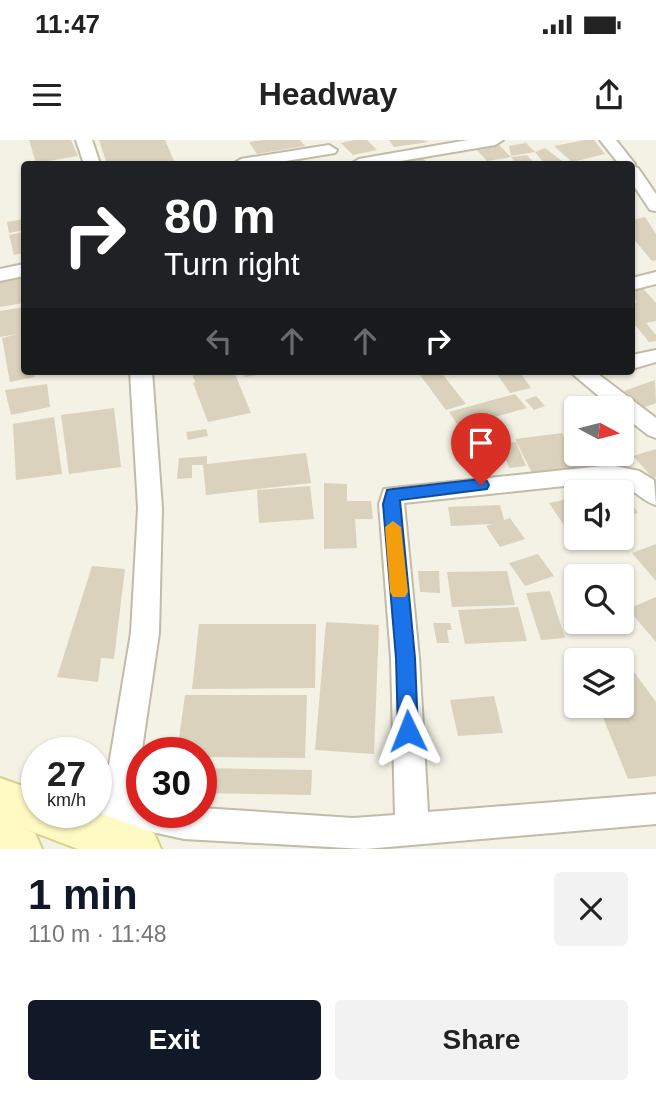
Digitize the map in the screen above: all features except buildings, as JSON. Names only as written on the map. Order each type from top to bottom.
[{"type":"main road","points":[[0,799],[119,837]]},
{"type":"main road","points":[[0,842],[19,849]]},
{"type":"street","points":[[84,140],[91,161]]},
{"type":"street","points":[[376,161],[495,140]]},
{"type":"street","points":[[608,140],[625,161]]},
{"type":"street","points":[[254,161],[325,145],[342,161]]},
{"type":"street","points":[[635,175],[655,205],[635,210]]},
{"type":"street","points":[[0,275],[21,271]]},
{"type":"street","points":[[635,283],[656,278]]},
{"type":"street","points":[[635,361],[656,356]]},
{"type":"street","points":[[141,375],[150,508],[145,633],[119,837],[184,823],[353,834],[656,809]]},
{"type":"street","points":[[592,375],[656,430]]},
{"type":"street","points":[[412,829],[405,658],[391,504],[393,495],[611,473],[630,474],[640,479],[656,496]]},
{"type":"slow traffic","points":[[393,527],[399,592]]},
{"type":"route","points":[[408,731],[405,658],[391,504],[393,495],[481,485]]}]
